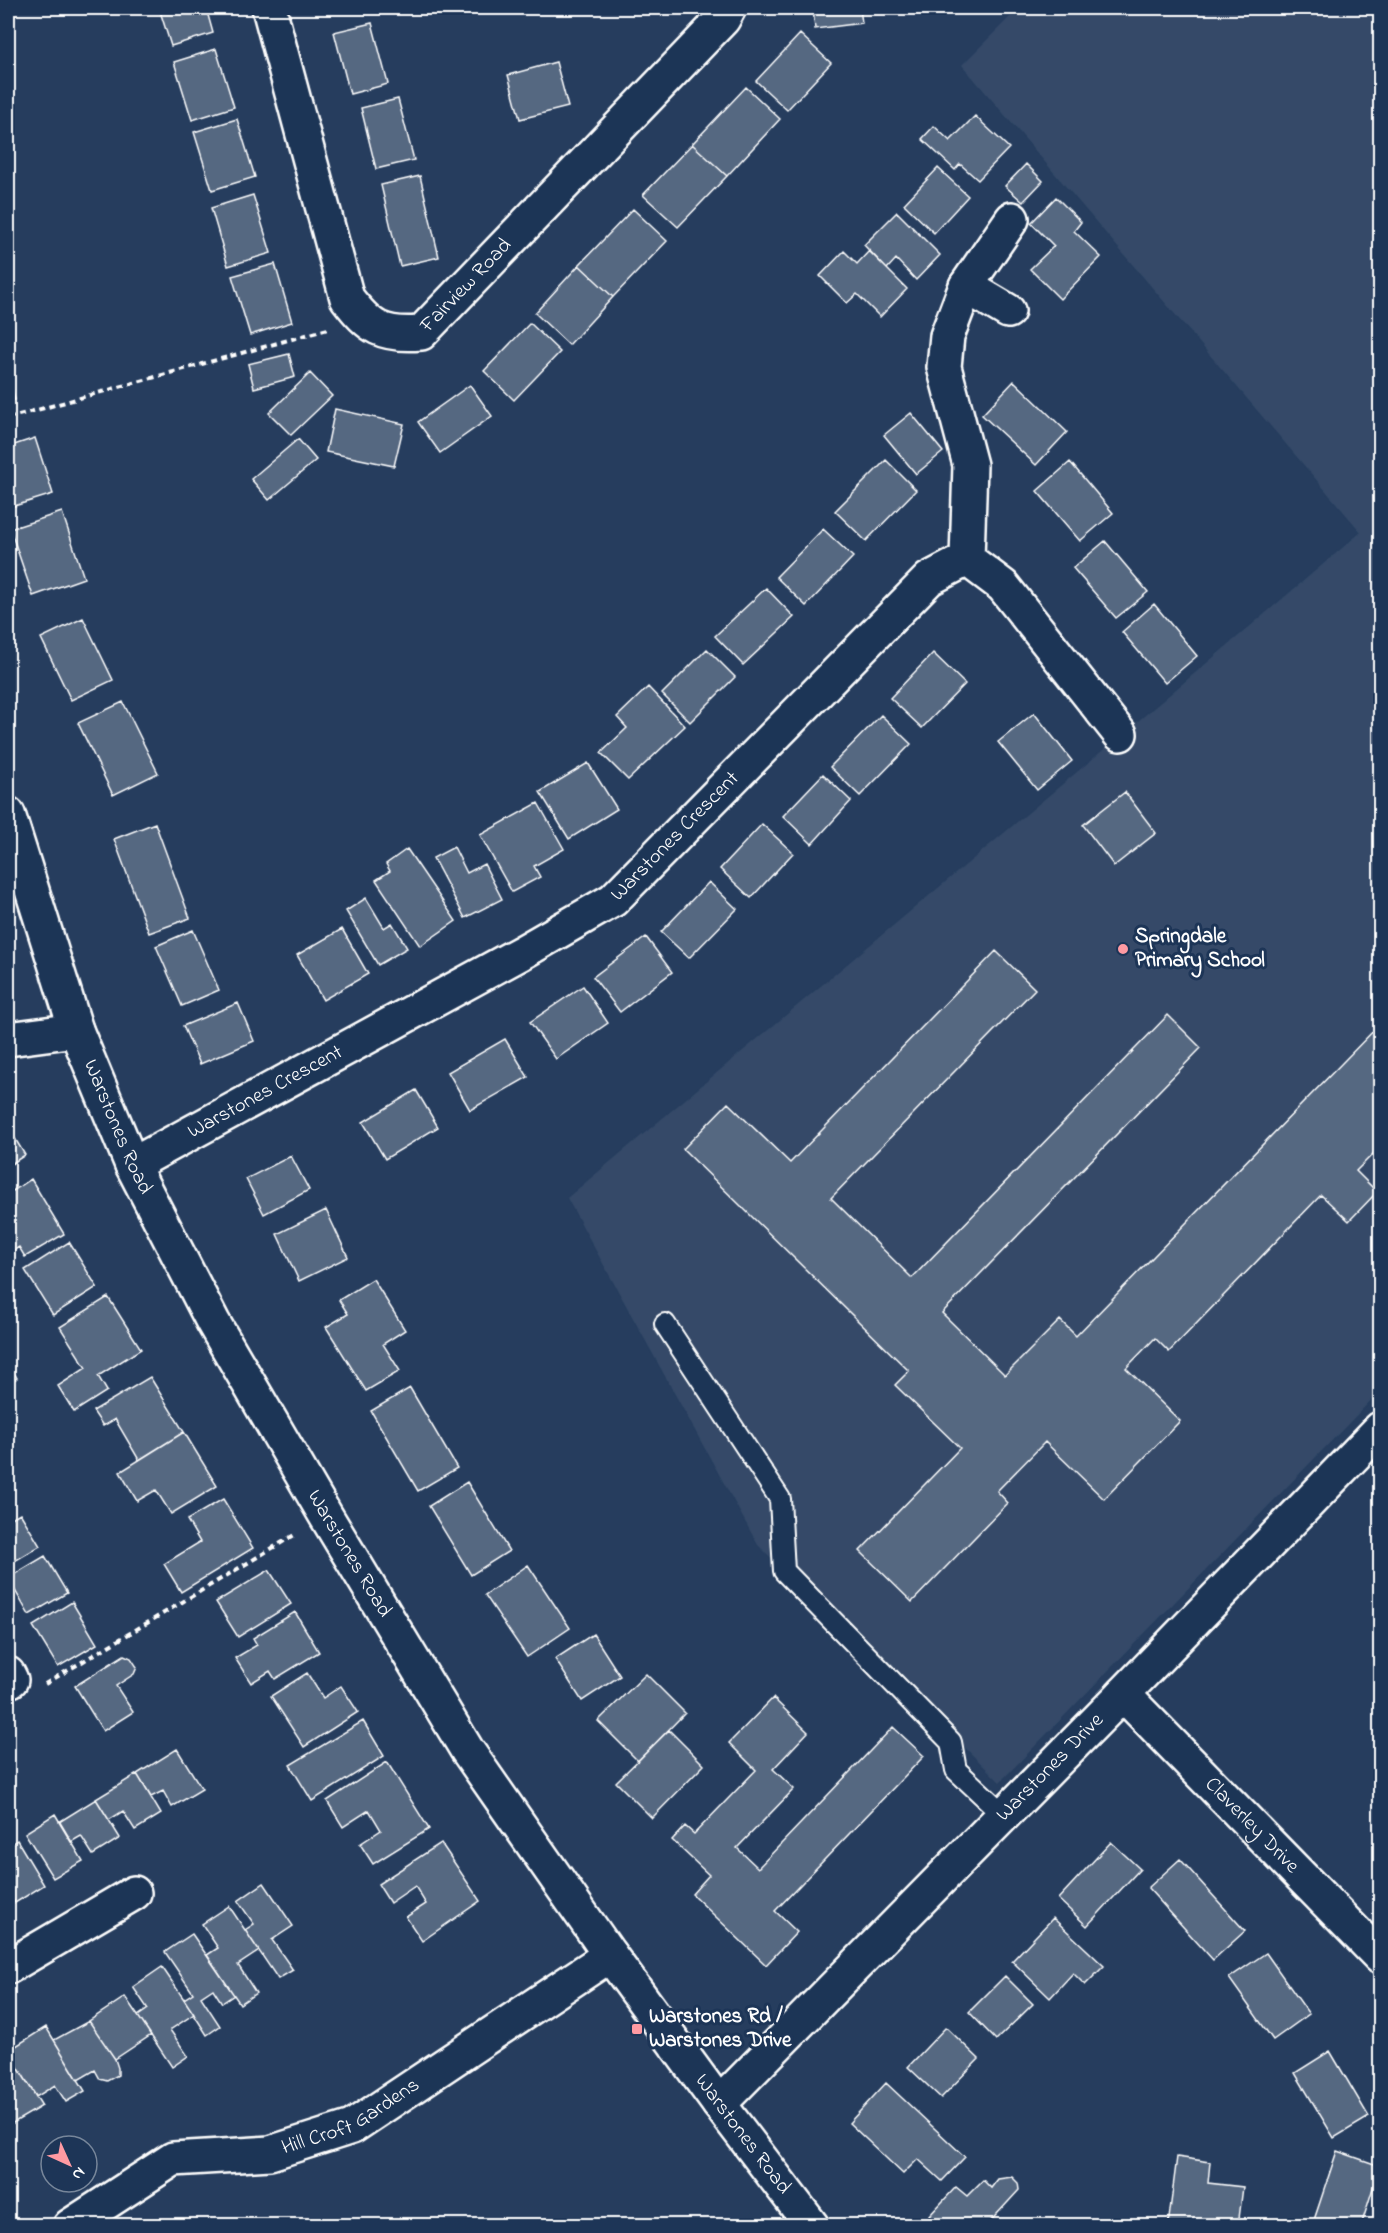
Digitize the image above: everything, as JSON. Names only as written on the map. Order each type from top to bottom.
[{"type":"street","name":"Fairview Road","points":[[269,8],[347,298],[363,319],[388,333],[421,333],[723,19],[729,8]]},
{"type":"street","points":[[1012,219],[966,286],[947,336],[944,367],[969,465],[967,559],[1003,586],[1120,734]]},
{"type":"street","points":[[966,286],[1008,311]]},
{"type":"street","name":"Warstones Crescent","points":[[132,1165],[613,900],[930,579],[967,559]]},
{"type":"street","name":"Warstones Road","points":[[8,814],[76,1030],[132,1165],[213,1322],[326,1516],[467,1750],[610,1955],[812,2226]]},
{"type":"street","points":[[8,1039],[76,1030]]},
{"type":"street","name":"Warstones Drive","points":[[719,2104],[1380,1429]]},
{"type":"street","name":"Claverley Drive","points":[[1123,1694],[1380,1957]]},
{"type":"street","points":[[8,1967],[134,1893]]},
{"type":"street","name":"Hill Croft Gardens","points":[[70,2226],[173,2159],[270,2153],[352,2127],[610,1955]]},
{"type":"lane","points":[[665,1324],[780,1499],[784,1571],[951,1742],[956,1770],[1004,1815]]},
{"type":"path","points":[[8,418],[363,319]]},
{"type":"path","points":[[9,1677],[23,1697],[326,1516]]},
{"type":"shaded area","name":"Springdale Primary School","points":[[1019,8],[1380,8],[1380,1391],[1000,1782],[758,1545],[567,1198],[1361,532],[962,65]]},
{"type":"building","points":[[159,8],[206,8],[213,33],[171,46]]},
{"type":"building","points":[[813,8],[860,8],[862,23],[815,29]]},
{"type":"building","points":[[372,23],[388,84],[350,94],[334,32]]},
{"type":"building","points":[[800,34],[831,63],[787,110],[756,81]]},
{"type":"building","points":[[216,49],[234,107],[192,120],[174,62]]},
{"type":"building","points":[[556,62],[568,107],[520,119],[508,75]]},
{"type":"building","points":[[746,87],[780,119],[727,176],[692,144]]},
{"type":"building","points":[[398,99],[414,160],[376,169],[361,108]]},
{"type":"building","points":[[975,116],[1009,148],[978,180],[960,164],[955,170],[922,139],[934,126],[950,141]]},
{"type":"building","points":[[237,119],[255,177],[212,190],[194,132]]},
{"type":"building","points":[[692,144],[727,176],[678,227],[643,195]]},
{"type":"building","points":[[1026,164],[1043,181],[1023,202],[1005,186]]},
{"type":"building","points":[[938,168],[968,196],[934,233],[904,204]]},
{"type":"building","points":[[420,176],[439,257],[400,266],[381,185]]},
{"type":"building","points":[[253,195],[271,253],[228,266],[211,208]]},
{"type":"building","points":[[1056,197],[1081,222],[1074,231],[1101,257],[1060,299],[1030,269],[1054,246],[1031,223]]},
{"type":"building","points":[[633,209],[667,241],[613,297],[579,265]]},
{"type":"building","points":[[897,212],[940,255],[916,280],[896,259],[887,269],[864,245]]},
{"type":"building","points":[[844,251],[857,264],[869,251],[907,289],[880,317],[857,294],[847,303],[820,276]]},
{"type":"building","points":[[275,264],[292,322],[250,335],[232,276]]},
{"type":"building","points":[[579,265],[613,297],[569,345],[535,313]]},
{"type":"building","points":[[530,323],[560,352],[514,400],[484,371]]},
{"type":"building","points":[[289,354],[295,377],[254,388],[248,364]]},
{"type":"building","points":[[8,368],[15,400],[8,402]]},
{"type":"building","points":[[310,373],[332,396],[291,435],[269,413]]},
{"type":"building","points":[[1014,381],[1067,432],[1036,465],[982,415]]},
{"type":"building","points":[[470,385],[492,416],[440,453],[418,422]]},
{"type":"building","points":[[335,409],[404,424],[394,466],[326,452]]},
{"type":"building","points":[[911,413],[943,452],[916,474],[884,435]]},
{"type":"building","points":[[35,438],[53,494],[8,508],[8,447]]},
{"type":"building","points":[[298,439],[316,460],[269,500],[251,479]]},
{"type":"building","points":[[886,460],[916,490],[866,541],[835,511]]},
{"type":"building","points":[[1070,462],[1113,513],[1080,541],[1037,491]]},
{"type":"building","points":[[62,512],[84,578],[33,596],[10,529]]},
{"type":"building","points":[[823,529],[853,557],[806,606],[776,577]]},
{"type":"building","points":[[1105,541],[1148,592],[1116,618],[1073,568]]},
{"type":"building","points":[[766,588],[794,617],[743,665],[715,636]]},
{"type":"building","points":[[1154,604],[1197,656],[1165,683],[1122,632]]},
{"type":"building","points":[[83,618],[113,680],[71,700],[41,638]]},
{"type":"building","points":[[707,649],[735,677],[690,722],[662,694]]},
{"type":"building","points":[[933,653],[965,684],[922,728],[890,698]]},
{"type":"building","points":[[648,687],[685,726],[628,780],[601,753],[627,728],[617,717]]},
{"type":"building","points":[[123,702],[158,773],[113,795],[78,723]]},
{"type":"building","points":[[1034,713],[1072,761],[1037,790],[998,742]]},
{"type":"building","points":[[881,715],[911,744],[860,796],[830,767]]},
{"type":"building","points":[[588,763],[617,809],[569,839],[540,792]]},
{"type":"building","points":[[823,774],[851,801],[812,844],[783,816]]},
{"type":"building","points":[[1125,792],[1156,833],[1114,866],[1083,825]]},
{"type":"building","points":[[538,803],[564,849],[534,866],[540,877],[512,892],[480,835]]},
{"type":"building","points":[[155,823],[190,918],[149,933],[114,839]]},
{"type":"building","points":[[762,824],[793,853],[751,898],[720,869]]},
{"type":"building","points":[[454,847],[467,873],[484,864],[502,899],[465,918],[433,858]]},
{"type":"building","points":[[407,849],[456,921],[420,946],[376,880],[390,871],[386,864]]},
{"type":"building","points":[[709,882],[737,909],[689,958],[661,932]]},
{"type":"building","points":[[366,898],[384,928],[392,923],[407,948],[378,965],[346,911]]},
{"type":"building","points":[[342,929],[368,974],[323,1000],[297,955]]},
{"type":"building","points":[[193,930],[219,990],[182,1006],[156,946]]},
{"type":"building","points":[[646,937],[672,972],[620,1012],[593,977]]},
{"type":"building","points":[[996,951],[1035,989],[831,1198],[912,1278],[1168,1015],[1201,1048],[942,1313],[1005,1375],[1060,1320],[1076,1336],[1380,1024],[1380,1147],[1356,1171],[1377,1192],[1349,1221],[1321,1195],[1169,1352],[1155,1338],[1126,1368],[1180,1421],[1104,1499],[1045,1442],[997,1491],[1008,1503],[912,1602],[860,1551],[960,1448],[895,1385],[909,1371],[683,1149],[728,1103],[790,1163]]},
{"type":"building","points":[[583,986],[608,1023],[556,1059],[530,1022]]},
{"type":"building","points":[[238,1003],[254,1041],[200,1064],[183,1026]]},
{"type":"building","points":[[505,1039],[528,1077],[470,1110],[448,1072]]},
{"type":"building","points":[[416,1090],[438,1127],[385,1159],[363,1122]]},
{"type":"building","points":[[8,1127],[25,1155],[8,1166]]},
{"type":"building","points":[[291,1156],[309,1190],[264,1214],[246,1179]]},
{"type":"building","points":[[31,1179],[64,1234],[25,1257],[19,1247],[8,1254],[8,1194]]},
{"type":"building","points":[[326,1210],[348,1257],[299,1281],[277,1234]]},
{"type":"building","points":[[69,1242],[97,1287],[53,1315],[25,1270]]},
{"type":"building","points":[[373,1279],[405,1330],[383,1344],[400,1371],[366,1391],[326,1327],[348,1314],[339,1300]]},
{"type":"building","points":[[108,1297],[141,1349],[98,1376],[107,1391],[74,1412],[58,1386],[86,1368],[60,1327]]},
{"type":"building","points":[[8,1362],[17,1378],[8,1384]]},
{"type":"building","points":[[150,1377],[184,1432],[139,1460],[115,1419],[103,1426],[93,1411]]},
{"type":"building","points":[[410,1388],[457,1468],[418,1491],[371,1411]]},
{"type":"building","points":[[184,1432],[217,1486],[171,1514],[156,1490],[137,1501],[120,1472]]},
{"type":"building","points":[[467,1482],[509,1551],[471,1575],[429,1506]]},
{"type":"building","points":[[223,1499],[253,1548],[181,1592],[164,1564],[200,1542],[187,1520]]},
{"type":"building","points":[[20,1513],[40,1546],[8,1565],[8,1520]]},
{"type":"building","points":[[45,1556],[67,1593],[29,1615],[8,1578]]},
{"type":"building","points":[[528,1565],[570,1628],[527,1657],[485,1595]]},
{"type":"building","points":[[269,1570],[291,1604],[238,1637],[216,1602]]},
{"type":"building","points":[[72,1602],[97,1644],[58,1667],[33,1626]]},
{"type":"building","points":[[295,1612],[319,1652],[275,1679],[270,1671],[251,1683],[235,1658],[257,1645],[253,1638]]},
{"type":"building","points":[[593,1634],[620,1676],[582,1701],[555,1659]]},
{"type":"building","points":[[124,1655],[131,1658],[137,1667],[134,1674],[116,1686],[133,1712],[103,1731],[75,1686]]},
{"type":"building","points":[[307,1673],[323,1698],[341,1686],[358,1712],[304,1747],[271,1696]]},
{"type":"building","points":[[646,1674],[685,1713],[638,1761],[598,1721]]},
{"type":"building","points":[[773,1698],[808,1732],[773,1769],[794,1789],[737,1848],[758,1868],[893,1727],[924,1756],[775,1911],[797,1932],[766,1965],[692,1894],[709,1875],[672,1840],[685,1826],[694,1834],[756,1770],[729,1743]]},
{"type":"building","points":[[363,1721],[384,1756],[312,1801],[290,1765]]},
{"type":"building","points":[[669,1730],[704,1765],[652,1818],[616,1782]]},
{"type":"building","points":[[177,1749],[202,1789],[172,1807],[163,1791],[151,1797],[137,1774]]},
{"type":"building","points":[[387,1762],[429,1829],[373,1864],[360,1844],[381,1830],[369,1810],[343,1827],[327,1801]]},
{"type":"building","points":[[137,1774],[161,1814],[135,1830],[123,1811],[109,1820],[96,1799]]},
{"type":"building","points":[[96,1799],[120,1838],[93,1855],[81,1836],[71,1842],[59,1822]]},
{"type":"building","points":[[55,1814],[83,1861],[53,1878],[25,1833]]},
{"type":"building","points":[[17,1840],[44,1885],[15,1903],[8,1891],[8,1846]]},
{"type":"building","points":[[1111,1842],[1140,1869],[1087,1926],[1058,1899]]},
{"type":"building","points":[[441,1843],[480,1901],[422,1941],[406,1917],[426,1904],[415,1886],[390,1903],[378,1884]]},
{"type":"building","points":[[1180,1859],[1245,1931],[1213,1960],[1148,1888]]},
{"type":"building","points":[[264,1883],[293,1926],[272,1940],[293,1970],[278,1979],[245,1930],[254,1924],[238,1901]]},
{"type":"building","points":[[229,1906],[259,1951],[238,1965],[256,1993],[240,2004],[207,1955],[218,1948],[202,1924]]},
{"type":"building","points":[[1053,1918],[1104,1966],[1085,1985],[1073,1973],[1050,1998],[1012,1961]]},
{"type":"building","points":[[192,1934],[234,1995],[222,2003],[213,1989],[201,1997],[220,2026],[207,2035],[184,1999],[193,1993],[165,1952]]},
{"type":"building","points":[[1266,1953],[1309,2014],[1273,2040],[1229,1978]]},
{"type":"building","points":[[162,1967],[194,2014],[170,2030],[188,2056],[172,2067],[138,2016],[148,2009],[133,1987]]},
{"type":"building","points":[[1005,1976],[1033,2004],[996,2040],[969,2012]]},
{"type":"building","points":[[125,1997],[151,2035],[115,2059],[89,2021]]},
{"type":"building","points":[[89,2021],[115,2059],[118,2068],[118,2075],[107,2081],[100,2079],[95,2070],[78,2080],[54,2040]]},
{"type":"building","points":[[46,2027],[85,2091],[66,2102],[55,2085],[36,2097],[8,2051]]},
{"type":"building","points":[[946,2027],[979,2059],[941,2098],[908,2067]]},
{"type":"building","points":[[8,2051],[42,2106],[8,2126]]},
{"type":"building","points":[[1330,2051],[1369,2117],[1334,2138],[1295,2073]]},
{"type":"building","points":[[886,2083],[965,2157],[942,2181],[918,2159],[903,2174],[849,2123]]},
{"type":"building","points":[[1337,2151],[1380,2166],[1361,2226],[1312,2226]]},
{"type":"building","points":[[1177,2157],[1210,2162],[1208,2183],[1243,2187],[1238,2226],[1168,2226]]},
{"type":"building","points":[[1012,2177],[1018,2183],[1019,2190],[986,2226],[940,2226],[929,2216],[956,2187],[967,2196],[983,2180],[991,2188],[998,2179]]},
{"type":"place","name":"Springdale Primary School","points":[[1123,949]]},
{"type":"place","name":"Warstones Rd / Warstones Drive","points":[[637,2029]]}]
